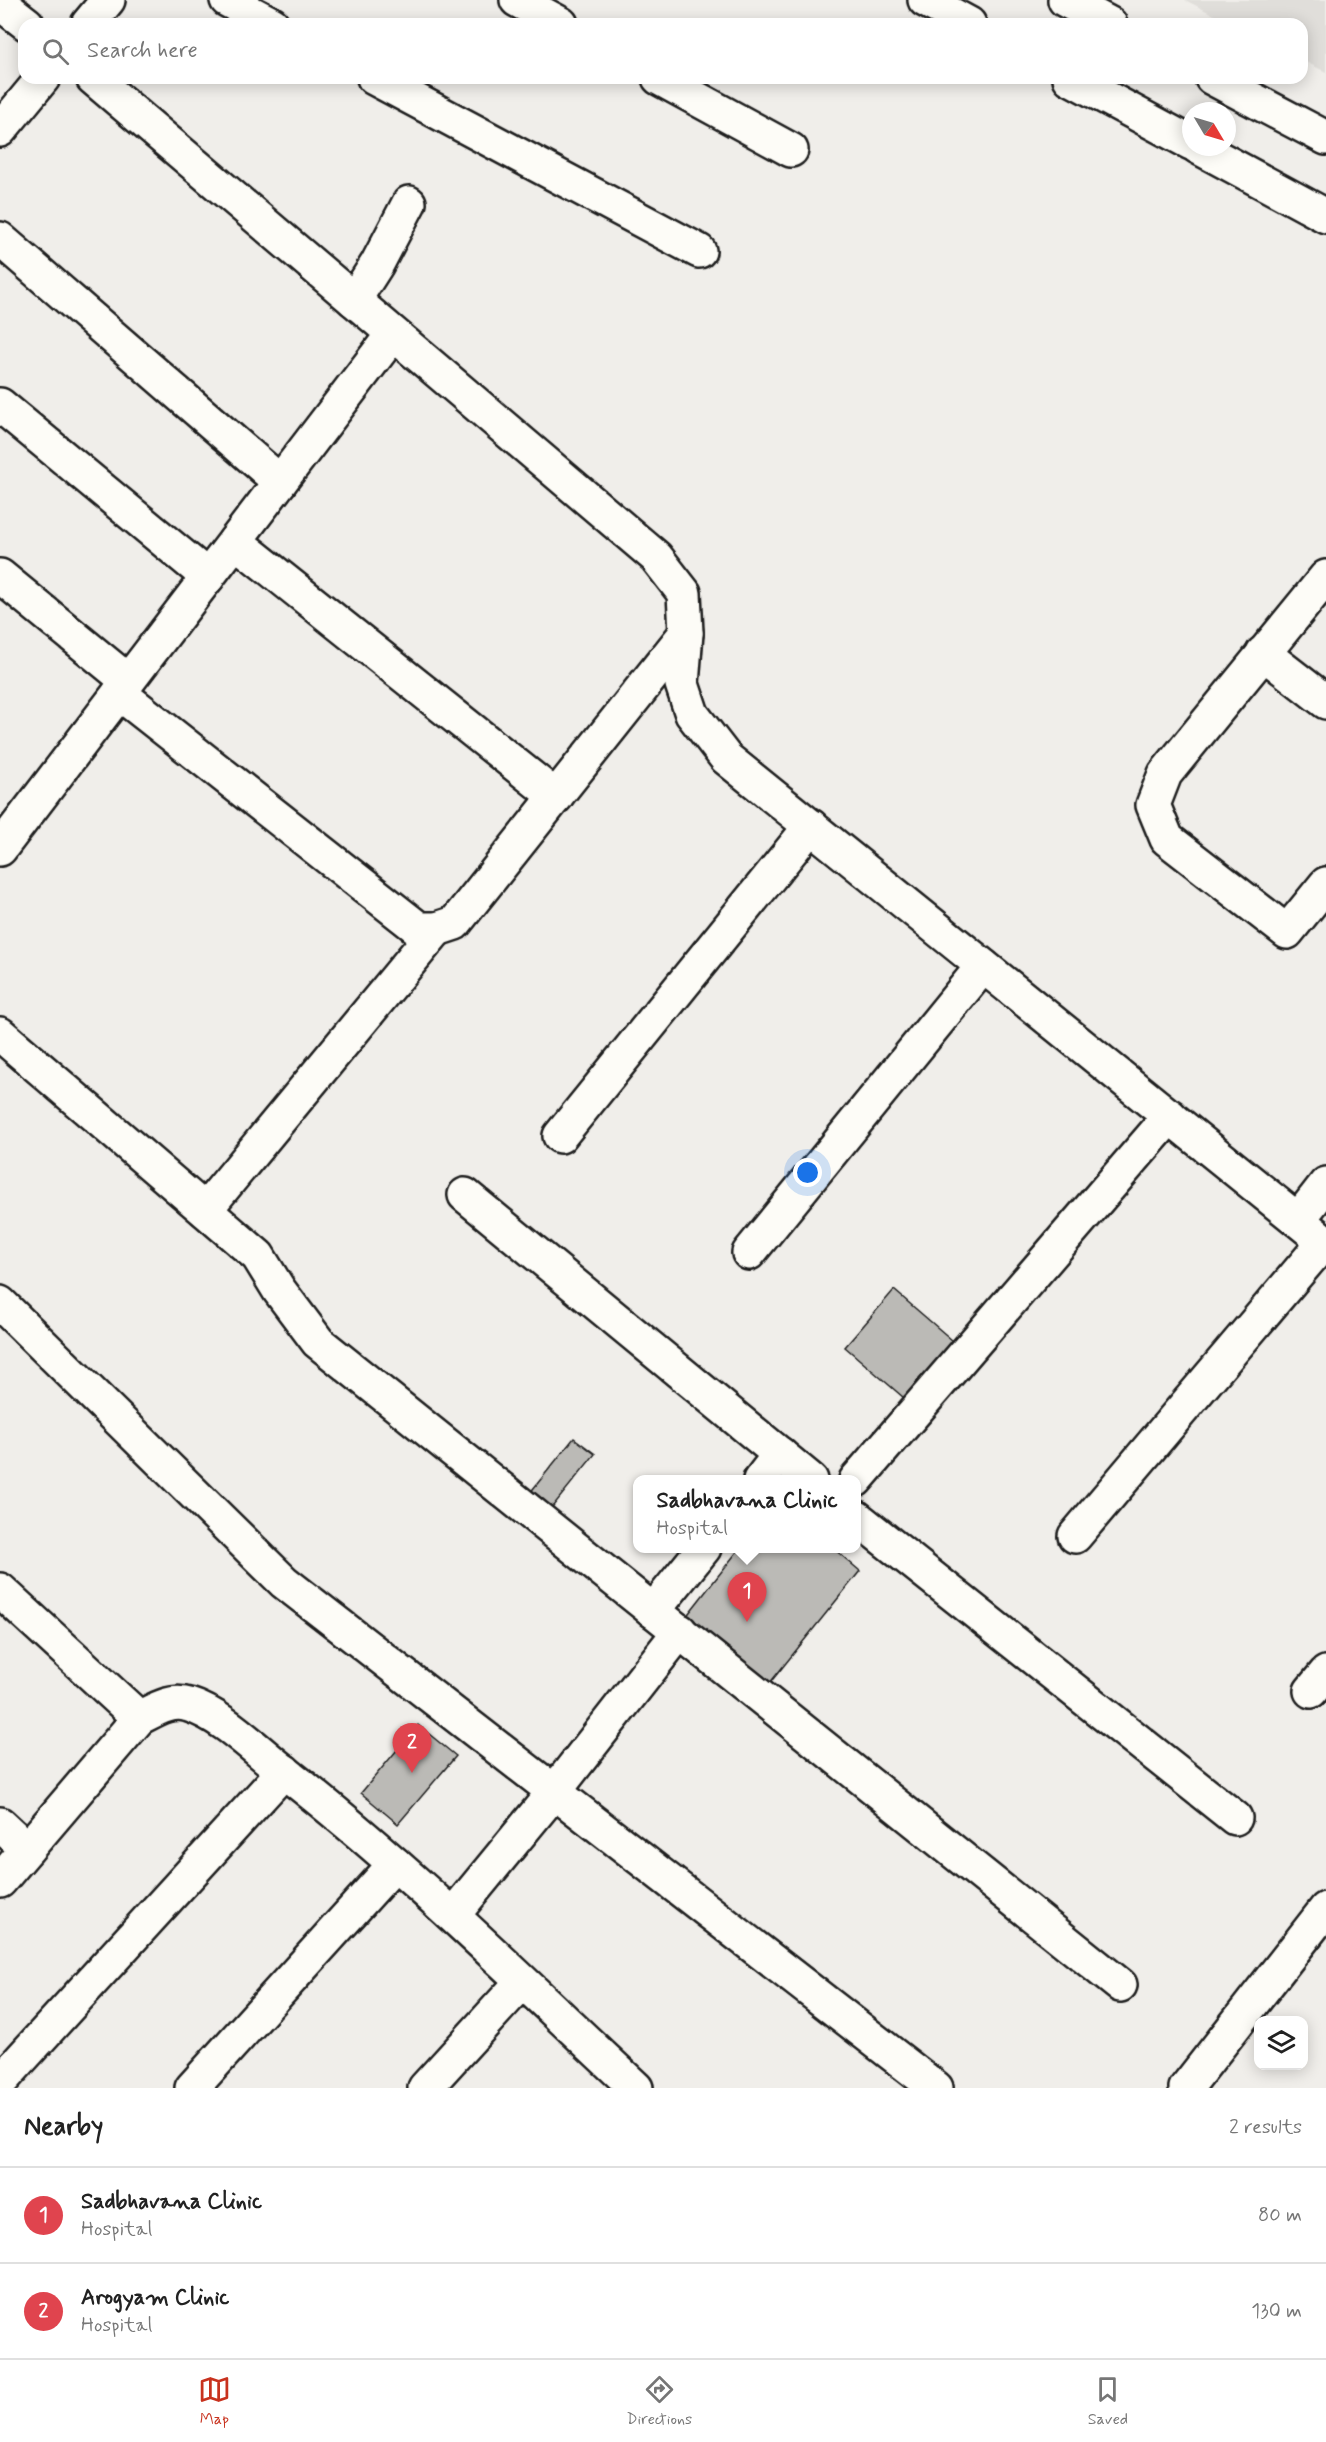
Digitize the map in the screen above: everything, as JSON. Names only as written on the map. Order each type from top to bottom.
[{"type":"street","points":[[93,18],[108,0]]},
{"type":"street","points":[[226,0],[260,18]]},
{"type":"street","points":[[517,0],[550,18]]},
{"type":"street","points":[[925,0],[958,18]]},
{"type":"street","points":[[1065,0],[1099,18]]},
{"type":"street","points":[[0,3],[19,18]]},
{"type":"street","points":[[0,130],[38,84]]},
{"type":"street","points":[[100,84],[656,557],[684,593],[686,633],[682,684],[692,714],[726,758],[1325,1242],[1075,1536]]},
{"type":"street","points":[[385,84],[699,250]]},
{"type":"street","points":[[670,84],[791,150]]},
{"type":"street","points":[[1081,84],[1182,138]]},
{"type":"street","points":[[1223,84],[1326,138]]},
{"type":"street","points":[[1215,156],[1326,216]]},
{"type":"street","points":[[354,300],[377,264],[409,203]]},
{"type":"street","points":[[0,239],[280,482]]},
{"type":"street","points":[[0,849],[393,334]]},
{"type":"street","points":[[0,405],[208,577]]},
{"type":"street","points":[[235,541],[556,797]]},
{"type":"street","points":[[0,576],[124,687],[418,929],[438,929],[455,923],[686,633]]},
{"type":"street","points":[[1326,578],[1165,774],[1153,805],[1167,839],[1287,932],[1326,884]]},
{"type":"street","points":[[1263,653],[1326,702]]},
{"type":"street","points":[[560,1136],[811,826]]},
{"type":"street","points":[[205,1210],[438,929]]},
{"type":"street","points":[[749,1253],[983,966]]},
{"type":"street","points":[[0,1034],[258,1256],[279,1290],[318,1342],[1120,1984]]},
{"type":"street","points":[[859,1475],[1170,1116]]},
{"type":"street","points":[[1298,1220],[1326,1184]]},
{"type":"street","points":[[465,1195],[806,1475]]},
{"type":"street","points":[[0,1303],[285,1582],[936,2088]]},
{"type":"street","points":[[763,1475],[780,1454]]},
{"type":"street","points":[[861,1521],[1235,1818]]},
{"type":"street","points":[[653,1611],[700,1553]]},
{"type":"street","points":[[0,1590],[139,1718]]},
{"type":"street","points":[[453,1915],[680,1631]]},
{"type":"street","points":[[0,1881],[139,1718],[170,1703],[189,1705],[214,1717],[284,1771],[395,1864],[453,1915],[636,2088]]},
{"type":"street","points":[[0,2082],[284,1771]]},
{"type":"street","points":[[0,1824],[27,1849]]},
{"type":"street","points":[[192,2088],[395,1864]]},
{"type":"street","points":[[1185,2088],[1326,1909]]},
{"type":"street","points":[[425,2088],[522,1982]]},
{"type":"shaded area","points":[[1185,0],[1326,0],[1326,72],[1308,63],[1308,18],[1220,18]]},
{"type":"building","points":[[894,1290],[960,1347],[911,1404],[845,1347]]},
{"type":"building","points":[[574,1438],[595,1454],[545,1516],[525,1499]]},
{"type":"building","points":[[736,1553],[839,1553],[860,1571],[761,1694],[678,1627]]},
{"type":"building","points":[[418,1725],[456,1756],[398,1824],[361,1793]]},
{"type":"place","name":"Sadbhavana Clinic","points":[[747,1622]]},
{"type":"place","name":"Arogyam Clinic","points":[[412,1773]]}]
